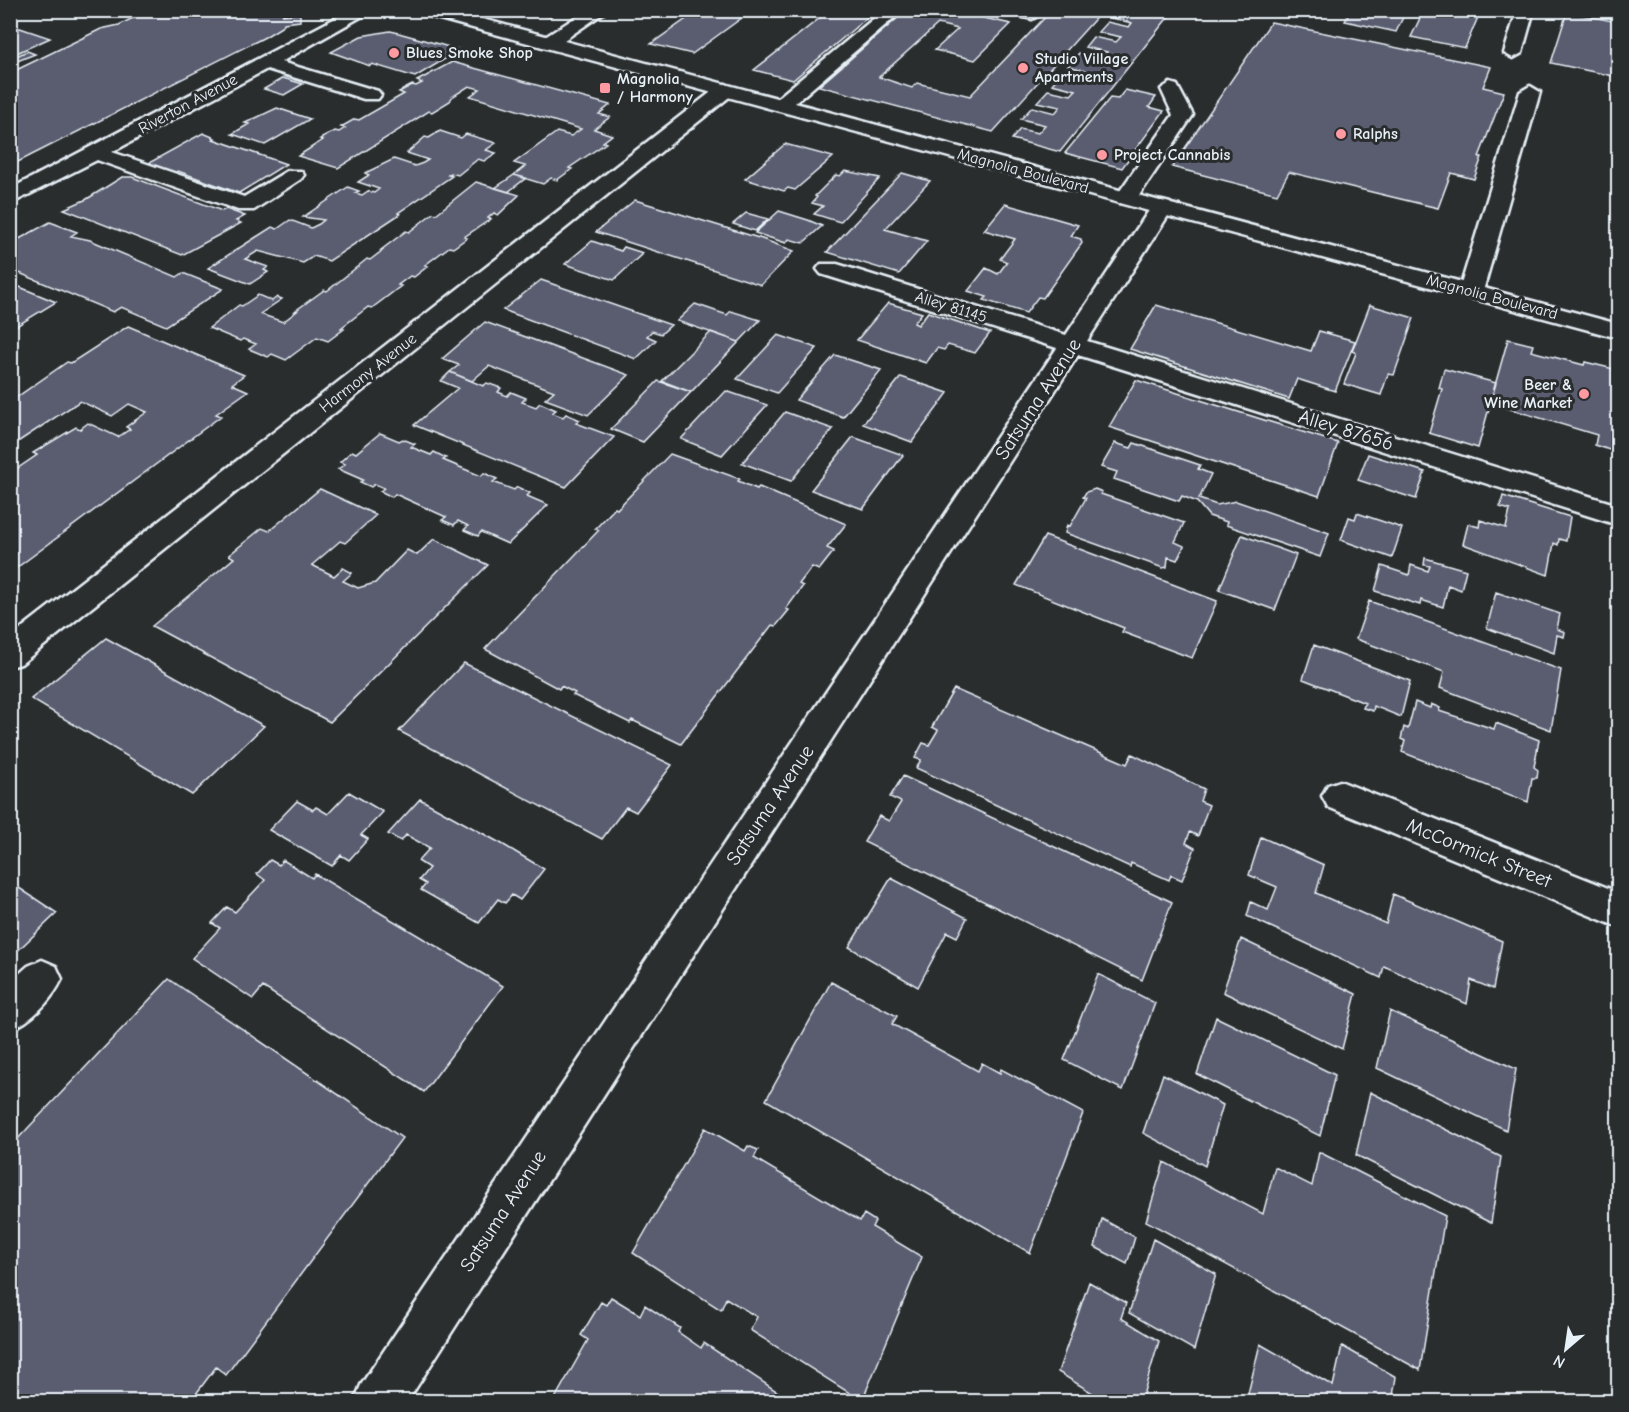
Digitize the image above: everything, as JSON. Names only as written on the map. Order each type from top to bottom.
[{"type":"street","name":"Riverton Avenue","points":[[10,198],[365,10]]},
{"type":"street","name":"Magnolia Boulevard","points":[[427,10],[1618,331]]},
{"type":"street","points":[[548,43],[600,10]]},
{"type":"street","points":[[781,105],[894,10]]},
{"type":"street","points":[[1513,53],[1526,10]]},
{"type":"street","points":[[266,63],[371,95]]},
{"type":"street","points":[[1125,198],[1184,115],[1170,89]]},
{"type":"street","name":"Harmony Avenue","points":[[10,655],[726,90]]},
{"type":"street","points":[[1471,291],[1530,92]]},
{"type":"street","points":[[96,153],[246,205],[294,175]]},
{"type":"street","name":"Satsuma Avenue","points":[[378,1401],[1074,346],[1162,208]]},
{"type":"street","name":"Alley 81145","points":[[829,269],[1074,346]]},
{"type":"street","name":"Alley 87656","points":[[1074,346],[1618,515]]},
{"type":"street","name":"McCormick Street","points":[[1340,796],[1618,910]]},
{"type":"street","points":[[10,1010],[42,979]]},
{"type":"building","points":[[149,10],[291,10],[282,15],[300,14],[300,21],[284,23],[283,26],[265,37],[10,166],[10,73],[101,29],[119,25]]},
{"type":"building","points":[[523,10],[561,10],[550,17]]},
{"type":"building","points":[[699,10],[750,12],[692,54],[651,44]]},
{"type":"building","points":[[830,10],[876,10],[793,80],[754,70]]},
{"type":"building","name":"Studio Village Apartments","points":[[907,10],[948,10],[1011,24],[975,60],[935,50],[958,29],[938,24],[879,77],[912,88],[917,83],[970,96],[1052,10],[1103,10],[993,132],[819,86]]},
{"type":"building","points":[[1117,10],[1174,10],[1060,152],[1012,139],[1020,129],[1038,133],[1045,125],[1021,119],[1032,107],[1055,113],[1060,107],[1037,102],[1048,90],[1071,95],[1076,90],[1052,84],[1062,73],[1085,78],[1091,72],[1068,66],[1079,53],[1102,59],[1107,52],[1085,47],[1093,37],[1116,42],[1121,37],[1098,32],[1107,22],[1129,27],[1132,23],[1111,18]]},
{"type":"building","points":[[1351,10],[1394,10],[1405,13],[1396,32],[1345,21]]},
{"type":"building","points":[[1424,10],[1481,10],[1465,48],[1411,37]]},
{"type":"building","points":[[1567,12],[1618,22],[1618,77],[1551,63]]},
{"type":"building","name":"Ralphs","points":[[1271,22],[1491,67],[1483,87],[1504,92],[1479,157],[1482,157],[1474,179],[1451,173],[1438,208],[1289,172],[1277,194],[1172,167]]},
{"type":"building","points":[[20,28],[50,38],[10,56],[10,32]]},
{"type":"building","points":[[390,31],[460,50],[415,77],[372,64],[370,66],[331,52],[361,36]]},
{"type":"building","points":[[27,51],[35,54],[10,64],[10,59]]},
{"type":"building","points":[[452,62],[610,105],[599,114],[610,117],[594,129],[612,135],[603,142],[606,143],[569,168],[572,169],[557,180],[551,178],[543,184],[514,175],[525,166],[514,163],[557,132],[571,136],[581,129],[470,96],[480,89],[469,86],[452,97],[450,101],[432,112],[429,111],[338,168],[298,156],[323,140],[320,139],[335,131],[339,132],[345,128],[341,127],[355,119],[359,120],[404,94],[399,92],[422,83],[417,81]]},
{"type":"building","points":[[283,78],[303,84],[284,95],[264,89]]},
{"type":"building","points":[[1125,90],[1156,97],[1149,107],[1164,111],[1122,168],[1065,153],[1110,98],[1118,99]]},
{"type":"building","points":[[277,108],[310,119],[265,145],[232,134],[249,124],[245,123]]},
{"type":"building","points":[[440,131],[461,138],[466,134],[496,143],[486,150],[496,153],[484,161],[478,159],[458,175],[451,173],[448,175],[452,176],[398,213],[400,214],[329,261],[314,256],[303,263],[258,251],[245,259],[268,267],[264,270],[268,272],[250,284],[208,268],[272,227],[277,229],[290,220],[311,228],[319,224],[324,220],[303,217],[348,187],[359,191],[355,193],[362,195],[368,191],[374,193],[379,189],[358,182],[369,175],[365,173],[394,159],[415,166],[423,163],[428,160],[407,153],[425,137],[429,138]]},
{"type":"building","points":[[203,133],[215,138],[213,139],[286,164],[239,193],[178,171],[174,173],[147,164]]},
{"type":"building","points":[[785,144],[833,157],[795,190],[788,188],[784,191],[745,179]]},
{"type":"building","points":[[845,171],[880,178],[840,222],[814,214],[823,206],[812,203],[817,197],[815,196],[836,175],[840,176]]},
{"type":"building","points":[[902,173],[930,181],[885,229],[927,241],[899,274],[827,252]]},
{"type":"building","points":[[514,175],[526,178],[508,192],[495,188]]},
{"type":"building","points":[[122,177],[132,177],[222,211],[226,209],[245,216],[236,221],[241,223],[182,255],[64,209],[87,199]]},
{"type":"building","points":[[476,182],[519,195],[498,215],[494,213],[488,218],[491,219],[464,237],[467,238],[453,248],[449,247],[425,265],[428,266],[414,277],[410,276],[398,285],[401,286],[372,308],[368,307],[328,341],[317,337],[286,360],[272,354],[268,357],[249,349],[256,344],[243,339],[240,341],[209,328],[239,305],[242,306],[258,295],[272,301],[277,297],[282,299],[260,314],[283,322],[367,259],[370,260],[406,231],[409,232],[433,213],[436,214]]},
{"type":"building","points":[[635,200],[794,251],[761,285],[596,232]]},
{"type":"building","points":[[1005,204],[1078,225],[1071,236],[1081,239],[1082,243],[1043,298],[1038,297],[1026,313],[984,300],[987,297],[968,291],[986,268],[998,274],[1007,262],[1000,259],[1015,239],[984,230]]},
{"type":"building","points":[[779,211],[822,226],[803,243],[789,239],[786,243],[755,233]]},
{"type":"building","points":[[746,213],[768,219],[755,231],[733,224]]},
{"type":"building","points":[[50,222],[77,232],[71,236],[90,240],[177,277],[183,273],[223,289],[166,326],[121,307],[113,312],[12,270],[14,268],[10,267],[10,244]]},
{"type":"building","points":[[592,241],[621,251],[624,247],[643,253],[614,280],[565,264]]},
{"type":"building","points":[[541,280],[671,325],[661,334],[652,331],[647,336],[656,340],[636,359],[503,310]]},
{"type":"building","points":[[10,283],[56,302],[10,330]]},
{"type":"building","points":[[888,303],[922,313],[914,323],[918,325],[928,312],[990,333],[975,353],[948,345],[944,350],[937,348],[926,363],[857,340]]},
{"type":"building","points":[[695,304],[727,315],[731,311],[760,320],[739,342],[677,321]]},
{"type":"building","points":[[1156,305],[1311,351],[1319,331],[1355,341],[1335,391],[1297,379],[1289,399],[1130,349]]},
{"type":"building","points":[[1370,305],[1414,318],[1394,375],[1388,374],[1381,395],[1344,384],[1356,353],[1352,351]]},
{"type":"building","points":[[485,322],[629,375],[588,415],[545,399],[554,391],[489,366],[472,381],[450,372],[459,365],[442,359]]},
{"type":"building","points":[[128,326],[244,375],[232,384],[248,391],[216,414],[221,416],[15,569],[10,568],[10,470],[15,470],[37,455],[33,453],[76,427],[80,429],[88,423],[118,437],[130,429],[126,427],[147,412],[129,404],[112,416],[80,401],[10,447],[10,402],[67,362],[71,363]]},
{"type":"building","points":[[711,332],[739,342],[691,392],[662,381]]},
{"type":"building","points":[[778,335],[817,348],[777,393],[737,379]]},
{"type":"building","points":[[1508,339],[1533,345],[1531,351],[1584,365],[1585,362],[1618,370],[1618,453],[1595,445],[1597,435],[1490,403]]},
{"type":"building","points":[[835,355],[881,370],[843,417],[796,400]]},
{"type":"building","points":[[1444,369],[1496,383],[1478,448],[1429,433],[1442,389],[1439,388]]},
{"type":"building","points":[[450,372],[483,386],[487,383],[501,388],[498,392],[507,396],[511,392],[526,398],[522,402],[536,407],[540,403],[556,410],[552,413],[563,417],[566,414],[580,420],[576,423],[614,437],[566,487],[414,425],[458,388],[441,381]]},
{"type":"building","points":[[901,377],[948,393],[912,442],[863,424]]},
{"type":"building","points":[[1136,380],[1338,443],[1319,496],[1109,427]]},
{"type":"building","points":[[658,381],[691,392],[643,442],[611,429]]},
{"type":"building","points":[[726,391],[767,405],[722,455],[681,439]]},
{"type":"building","points":[[785,412],[833,429],[791,481],[742,463]]},
{"type":"building","points":[[380,433],[399,441],[403,439],[415,444],[411,447],[431,455],[434,452],[446,458],[443,460],[481,476],[484,473],[497,479],[493,482],[514,490],[517,487],[530,493],[527,496],[548,505],[508,544],[481,532],[478,536],[464,530],[468,526],[458,521],[454,525],[442,520],[446,517],[395,494],[392,497],[380,491],[384,488],[375,484],[371,487],[360,482],[363,480],[338,469],[345,464],[340,462],[352,451],[356,453]]},
{"type":"building","points":[[853,437],[903,455],[863,509],[811,490]]},
{"type":"building","points":[[1115,443],[1131,448],[1134,443],[1200,465],[1198,469],[1211,474],[1199,499],[1217,505],[1236,501],[1329,533],[1320,557],[1226,525],[1227,522],[1209,516],[1197,502],[1182,496],[1179,501],[1114,479],[1117,472],[1101,467]]},
{"type":"building","points":[[670,454],[740,479],[738,481],[757,489],[759,487],[846,524],[827,548],[834,551],[819,570],[812,567],[799,584],[803,586],[786,609],[789,610],[776,626],[772,625],[681,744],[632,720],[630,723],[573,695],[575,693],[561,686],[559,689],[485,649],[599,530],[595,529]]},
{"type":"building","points":[[1368,454],[1425,472],[1416,499],[1358,480]]},
{"type":"building","points":[[320,489],[376,515],[345,543],[340,541],[312,565],[334,576],[343,568],[352,573],[343,581],[358,588],[375,583],[407,550],[417,555],[434,539],[488,565],[330,722],[152,626],[234,558],[229,555],[262,528],[269,531]]},
{"type":"building","points":[[1095,489],[1102,492],[1101,494],[1184,523],[1175,542],[1184,546],[1177,560],[1168,557],[1167,567],[1163,568],[1065,533],[1067,525],[1070,526],[1086,498],[1083,497],[1086,492]]},
{"type":"building","points":[[1503,496],[1570,517],[1566,541],[1559,539],[1558,545],[1554,543],[1548,575],[1463,544],[1468,524],[1479,527],[1480,520],[1506,528],[1510,510],[1500,507]]},
{"type":"building","points":[[1357,513],[1402,528],[1392,558],[1341,540],[1349,517],[1355,519]]},
{"type":"building","points":[[1242,535],[1296,555],[1275,610],[1219,590]]},
{"type":"building","points":[[1045,536],[1217,601],[1192,658],[1122,632],[1124,628],[1016,585]]},
{"type":"building","points":[[1425,558],[1466,570],[1461,590],[1448,585],[1443,607],[1421,600],[1420,605],[1375,591],[1382,566],[1409,575],[1411,565],[1428,571],[1430,566],[1424,565]]},
{"type":"building","points":[[1496,592],[1560,614],[1557,629],[1565,632],[1564,637],[1557,635],[1554,653],[1487,628]]},
{"type":"building","points":[[1369,601],[1561,670],[1551,730],[1440,688],[1444,672],[1356,639]]},
{"type":"building","points":[[106,638],[264,726],[192,795],[31,699]]},
{"type":"building","points":[[1314,645],[1410,681],[1401,717],[1374,706],[1373,711],[1363,708],[1365,703],[1303,679]]},
{"type":"building","points":[[464,663],[672,765],[636,812],[626,807],[602,839],[399,731]]},
{"type":"building","points":[[954,689],[1127,764],[1132,754],[1204,789],[1200,801],[1209,805],[1198,836],[1190,832],[1186,843],[1195,848],[1182,880],[1171,875],[1169,880],[1131,863],[1130,867],[916,768],[921,760],[915,758],[923,743],[929,745],[938,730],[932,727]]},
{"type":"building","points":[[1415,702],[1430,708],[1431,704],[1440,708],[1439,711],[1494,729],[1496,723],[1539,740],[1534,767],[1538,770],[1537,778],[1532,778],[1528,802],[1402,752],[1405,741],[1401,739],[1404,727],[1408,729]]},
{"type":"building","points":[[903,776],[1172,902],[1142,980],[864,842],[879,816],[889,821],[901,802],[890,797]]},
{"type":"building","points":[[349,792],[383,812],[361,835],[368,839],[349,860],[341,855],[332,866],[269,830],[297,801],[313,810],[316,807],[328,814]]},
{"type":"building","points":[[420,799],[544,869],[520,900],[512,895],[505,903],[498,899],[479,923],[421,890],[426,884],[419,880],[429,868],[418,861],[430,848],[406,835],[401,841],[388,834]]},
{"type":"building","points":[[1261,837],[1324,865],[1316,893],[1386,924],[1393,894],[1502,941],[1493,989],[1471,980],[1467,1004],[1384,966],[1381,978],[1247,916],[1251,902],[1268,910],[1277,887],[1249,875]]},
{"type":"building","points":[[270,860],[279,865],[283,860],[312,878],[315,874],[503,986],[424,1092],[263,987],[253,999],[192,958],[220,928],[212,923],[227,907],[235,912],[265,880],[257,874]]},
{"type":"building","points":[[891,878],[967,918],[957,937],[947,932],[918,987],[849,947]]},
{"type":"building","points":[[10,882],[57,913],[10,958]]},
{"type":"building","points":[[1241,939],[1356,994],[1342,1049],[1223,992]]},
{"type":"building","points":[[1098,974],[1155,1003],[1123,1090],[1064,1060]]},
{"type":"building","points":[[169,979],[402,1138],[226,1375],[216,1367],[190,1402],[10,1402],[10,1147]]},
{"type":"building","points":[[831,982],[897,1016],[892,1024],[978,1071],[982,1063],[1000,1073],[1001,1069],[1083,1113],[1030,1253],[766,1100]]},
{"type":"building","points":[[1390,1011],[1516,1069],[1506,1130],[1377,1068]]},
{"type":"building","points":[[1216,1017],[1335,1075],[1320,1136],[1197,1074]]},
{"type":"building","points":[[1163,1074],[1223,1105],[1205,1166],[1143,1133]]},
{"type":"building","points":[[1370,1092],[1501,1157],[1491,1223],[1356,1155]]},
{"type":"building","points":[[705,1128],[745,1151],[748,1146],[758,1150],[754,1158],[860,1221],[864,1214],[875,1221],[872,1227],[922,1257],[862,1401],[750,1330],[757,1317],[726,1298],[721,1310],[633,1253]]},
{"type":"building","points":[[1319,1152],[1445,1216],[1420,1370],[1146,1221],[1164,1162],[1263,1214],[1275,1167],[1312,1186]]},
{"type":"building","points":[[1102,1219],[1135,1237],[1127,1264],[1095,1247]]},
{"type":"building","points":[[1153,1239],[1216,1274],[1194,1350],[1129,1313]]},
{"type":"building","points":[[1089,1282],[1126,1303],[1121,1318],[1159,1341],[1141,1402],[1107,1402],[1058,1372]]},
{"type":"building","points":[[611,1297],[640,1315],[645,1305],[680,1328],[678,1332],[701,1348],[704,1343],[793,1402],[553,1402],[588,1340],[581,1335],[601,1302],[606,1305]]},
{"type":"building","points":[[1260,1344],[1333,1386],[1342,1346],[1396,1377],[1392,1402],[1246,1402]]},
{"type":"place","name":"Blues Smoke Shop","points":[[394,53]]},
{"type":"place","name":"Studio Village Apartments","points":[[1023,68]]},
{"type":"place","name":"Magnolia / Harmony","points":[[605,88]]},
{"type":"place","name":"Ralphs","points":[[1341,134]]},
{"type":"place","name":"Project Cannabis","points":[[1102,155]]},
{"type":"place","name":"Beer & Wine Market","points":[[1584,394]]}]
